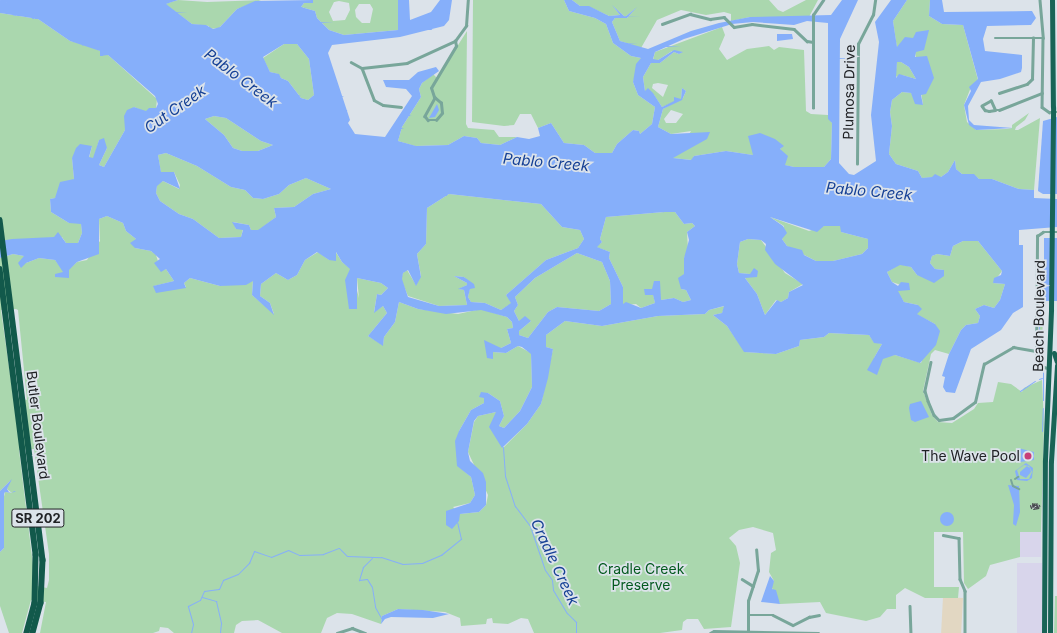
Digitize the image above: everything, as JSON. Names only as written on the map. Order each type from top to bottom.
[{"type":"highway","name":"Beach Boulevard","points":[[1044,633],[1044,591],[1048,562],[1045,535],[1045,460],[1051,369],[1055,110],[1052,0]]},
{"type":"highway","name":"Butler Boulevard","points":[[0,220],[9,312],[26,452],[42,554],[38,603],[33,633]]},
{"type":"highway","name":"Butler Boulevard","points":[[0,269],[9,312]]},
{"type":"highway","points":[[1052,327],[1054,334],[1054,358],[1057,362]]},
{"type":"highway","points":[[1054,404],[1057,365]]},
{"type":"highway","points":[[1050,633],[1048,562],[1053,509],[1054,404],[1054,375],[1051,369]]},
{"type":"highway","points":[[1044,591],[1047,610],[1050,611]]},
{"type":"highway","name":"Butler Boulevard","points":[[27,633],[38,603]]},
{"type":"street","points":[[351,62],[362,68],[406,63],[455,42],[466,26],[468,17],[468,0]]},
{"type":"street","points":[[812,108],[813,15],[823,0]]},
{"type":"street","name":"Plumosa Drive","points":[[857,164],[858,44],[872,15],[875,0]]},
{"type":"street","points":[[1040,0],[1043,38],[1042,107],[1049,112],[1055,110]]},
{"type":"street","points":[[662,24],[690,14],[704,18],[724,17],[730,25],[734,27],[752,24],[794,29],[807,41],[812,42]]},
{"type":"street","points":[[995,38],[1043,38]]},
{"type":"street","points":[[999,93],[1027,84],[1032,78],[1033,38]]},
{"type":"street","points":[[435,98],[425,119],[433,120],[440,117],[441,103],[432,93],[434,81],[456,46],[455,42]]},
{"type":"street","points":[[362,68],[374,100],[383,105],[401,107]]},
{"type":"street","points":[[995,110],[990,101],[986,102],[982,106],[985,110],[995,110],[1042,93]]},
{"type":"street","points":[[1051,369],[1038,366],[1036,351],[1037,236],[1042,232],[1057,232]]},
{"type":"street","points":[[931,362],[925,391],[934,415],[939,420],[953,418],[973,405],[984,364],[1013,347],[1036,351]]},
{"type":"street","points":[[1045,460],[1053,461]]},
{"type":"street","points":[[1011,480],[1019,490]]},
{"type":"street","points":[[943,535],[960,538],[960,579],[965,591],[965,633]]},
{"type":"street","points":[[748,631],[748,601],[758,571],[756,550]]},
{"type":"street","points":[[742,580],[753,586]]},
{"type":"street","points":[[910,606],[911,633]]},
{"type":"street","points":[[749,615],[773,615],[792,625],[809,617],[819,615]]},
{"type":"street","points":[[337,633],[352,628],[365,633]]},
{"type":"street","points":[[710,633],[748,631],[818,633]]},
{"type":"shaded area","points":[[1020,532],[1041,532],[1041,557],[1020,557]]},
{"type":"shaded area","points":[[1017,563],[1042,563],[1042,633],[1017,633]]},
{"type":"shaded area","points":[[943,597],[963,598],[961,633],[941,633]]},
{"type":"green space","points":[[178,0],[207,2],[261,0],[237,9],[219,28],[209,29],[209,26],[192,24],[165,4]]},
{"type":"green space","points":[[313,0],[398,0],[398,30],[344,35],[329,30],[317,18],[315,11],[301,7],[304,3],[313,3]],"holes":[[[339,1],[349,3],[350,10],[345,20],[333,21],[329,12],[334,2]],[[359,4],[370,4],[373,9],[370,23],[362,23],[356,17],[355,10]]]},
{"type":"green space","points":[[473,0],[564,0],[569,11],[595,18],[606,24],[613,43],[631,56],[641,58],[633,82],[638,95],[655,107],[652,124],[640,134],[639,131],[633,130],[617,144],[612,153],[595,153],[584,145],[564,143],[551,123],[538,128],[531,114],[520,114],[514,125],[504,126],[472,122]]},
{"type":"green space","points":[[572,0],[769,0],[778,10],[783,12],[806,0],[818,0],[809,17],[750,17],[731,21],[731,14],[724,12],[706,15],[681,10],[657,20],[641,48],[620,41],[612,22],[615,18],[627,18],[636,8],[625,17],[613,6],[620,15],[609,16],[592,8],[580,6]]},
{"type":"green space","points":[[907,0],[930,0],[929,16],[942,24],[963,25],[978,80],[971,87],[964,105],[967,122],[976,130],[1012,128],[1012,125],[1029,113],[1025,120],[1016,127],[1015,130],[1018,130],[1040,118],[1034,190],[1019,189],[992,179],[979,179],[973,174],[962,174],[956,169],[955,160],[948,172],[941,177],[922,178],[918,171],[896,164],[889,154],[892,126],[890,112],[892,100],[902,92],[911,93],[923,105],[913,38],[897,48],[893,21]]},
{"type":"green space","points":[[0,13],[38,19],[70,41],[87,45],[107,54],[157,99],[156,108],[146,112],[134,107],[125,116],[125,130],[104,167],[99,165],[107,148],[99,140],[94,158],[89,158],[92,146],[72,158],[74,179],[55,198],[50,199],[51,212],[69,223],[81,223],[82,233],[78,243],[66,243],[62,237],[0,241]]},
{"type":"green space","points":[[722,27],[725,35],[719,49],[727,60],[747,49],[769,46],[774,50],[779,47],[804,50],[806,111],[811,114],[828,115],[832,123],[831,159],[824,167],[794,167],[784,165],[780,149],[783,146],[753,155],[726,151],[694,156],[692,160],[672,158],[678,154],[691,131],[671,134],[658,127],[663,109],[683,98],[686,91],[682,88],[681,99],[662,107],[654,95],[645,91],[643,77],[651,63],[660,63],[674,52],[679,54],[682,52],[672,51],[658,60],[653,60],[655,52]],"holes":[[[658,83],[668,85],[663,97],[652,88],[653,84]],[[671,110],[683,114],[676,123],[666,123],[664,119]]]},
{"type":"green space","points":[[467,31],[466,124],[468,128],[494,130],[499,137],[517,137],[500,145],[481,143],[477,138],[464,136],[448,145],[415,146],[398,141],[402,127],[421,97],[419,89],[422,83],[433,74],[437,78]]},
{"type":"green space","points":[[284,44],[297,44],[309,59],[314,95],[308,100],[301,98],[288,81],[281,78],[278,74],[270,72],[263,58]]},
{"type":"green space","points":[[897,62],[901,62],[909,67],[916,79],[902,75],[895,77]]},
{"type":"green space","points":[[214,116],[226,118],[261,141],[273,145],[258,151],[242,151],[233,148],[224,135],[205,119]]},
{"type":"green space","points":[[166,153],[197,166],[231,187],[245,190],[253,198],[263,199],[279,194],[289,185],[306,178],[331,189],[313,194],[294,207],[274,208],[276,217],[259,230],[251,230],[249,225],[233,222],[236,229],[243,229],[241,237],[219,238],[193,219],[179,214],[160,201],[156,193],[157,185],[163,181],[179,189],[180,185],[174,172],[161,173],[158,155]]},
{"type":"green space","points":[[449,194],[541,204],[562,227],[580,230],[584,239],[578,248],[546,260],[506,295],[512,303],[501,310],[485,303],[471,302],[468,297],[471,283],[464,277],[454,276],[467,283],[467,285],[459,289],[464,290],[467,305],[439,306],[408,296],[401,279],[403,273],[407,270],[416,285],[421,276],[417,254],[426,244],[427,208]]},
{"type":"green space","points":[[675,212],[684,224],[692,223],[695,226],[687,232],[688,250],[684,258],[684,274],[681,289],[686,290],[691,300],[683,302],[674,298],[661,300],[652,289],[645,289],[653,294],[655,303],[641,308],[636,304],[623,305],[623,287],[609,258],[610,252],[596,247],[602,242],[600,239],[606,217]]},
{"type":"green space","name":"Cradle Creek Preserve","points":[[107,216],[123,223],[126,231],[136,239],[135,248],[151,251],[156,255],[161,271],[166,269],[174,281],[154,286],[186,287],[184,283],[190,278],[220,286],[253,280],[252,295],[274,314],[270,303],[260,296],[261,284],[276,273],[288,280],[297,275],[305,260],[318,252],[329,260],[335,251],[342,262],[351,269],[359,298],[357,278],[381,283],[388,288],[381,295],[377,294],[374,312],[383,306],[387,313],[368,336],[383,345],[384,337],[395,322],[399,302],[418,309],[458,314],[481,309],[507,317],[512,322],[513,328],[507,329],[511,343],[493,352],[506,353],[518,346],[531,353],[532,387],[520,411],[504,428],[499,426],[504,416],[500,401],[488,393],[484,403],[471,410],[459,431],[457,465],[471,477],[475,495],[470,503],[453,507],[460,514],[479,512],[486,505],[488,495],[468,452],[474,422],[478,416],[496,412],[503,448],[527,424],[541,404],[553,349],[546,347],[546,335],[565,321],[602,326],[658,316],[705,314],[709,310],[725,306],[722,313],[713,315],[727,326],[745,352],[776,354],[799,346],[800,340],[824,337],[829,333],[869,335],[874,342],[882,344],[874,358],[895,355],[921,363],[935,324],[916,314],[918,305],[904,302],[897,291],[901,285],[892,282],[887,272],[900,264],[911,267],[917,275],[939,278],[944,270],[935,269],[930,263],[932,256],[937,254],[950,256],[953,246],[963,241],[978,241],[1002,271],[993,283],[1005,284],[1000,300],[994,308],[984,305],[975,309],[980,316],[978,323],[966,325],[961,330],[949,354],[935,350],[931,354],[923,391],[932,415],[938,422],[952,423],[974,409],[978,403],[993,402],[998,382],[1011,384],[1022,392],[1024,388],[1042,380],[1044,423],[1041,532],[1020,532],[1020,557],[990,565],[986,576],[968,589],[964,583],[963,532],[934,532],[934,587],[959,587],[958,598],[925,598],[905,588],[896,595],[896,609],[887,609],[880,617],[866,621],[826,613],[820,602],[780,604],[771,586],[774,581],[769,572],[771,553],[776,550],[773,533],[753,527],[739,530],[729,538],[736,546],[740,563],[731,627],[704,629],[698,619],[687,619],[683,622],[682,630],[660,633],[534,633],[528,619],[521,618],[508,624],[493,623],[492,618],[487,619],[486,624],[461,626],[460,618],[445,612],[398,609],[382,616],[381,624],[352,614],[337,613],[327,618],[321,633],[282,633],[258,620],[242,621],[236,625],[234,633],[174,633],[168,628],[160,627],[159,631],[153,633],[40,633],[46,602],[31,600],[22,633],[9,633],[0,606],[0,552],[4,548],[2,506],[5,492],[12,493],[7,489],[10,481],[0,491],[0,258],[13,254],[24,256],[26,263],[39,258],[55,260],[69,278],[68,270],[77,262],[87,260],[100,241],[99,219]],"holes":[[[1,310],[18,310],[27,400],[13,396]],[[34,449],[49,554],[49,580],[47,588],[32,585],[33,565],[19,450]]]},
{"type":"green space","points":[[770,217],[809,231],[824,226],[841,226],[841,232],[868,239],[868,248],[862,254],[833,261],[816,261],[787,246],[782,239],[784,226]]},
{"type":"green space","points":[[748,239],[761,240],[785,273],[803,284],[789,292],[788,298],[781,302],[776,300],[765,315],[757,294],[745,278],[750,274],[739,273],[737,264],[740,242]]},
{"type":"green space","points":[[577,253],[602,262],[610,281],[611,304],[599,311],[557,307],[548,312],[528,338],[519,335],[519,331],[531,321],[519,321],[514,311],[518,305],[515,297],[535,278]]},
{"type":"green space","points":[[1041,311],[1043,313],[1042,346],[1039,341]]},
{"type":"green space","points":[[1055,596],[1057,596],[1057,633],[1054,633]]},
{"type":"water","points":[[0,0],[178,0],[166,4],[192,24],[206,25],[213,29],[220,27],[237,9],[255,1],[313,0],[313,3],[304,3],[301,7],[315,11],[317,18],[329,30],[344,35],[398,30],[398,0],[409,0],[410,20],[431,12],[440,0],[452,0],[449,20],[444,26],[400,37],[332,45],[328,53],[350,120],[348,123],[355,134],[385,137],[412,96],[406,89],[386,87],[383,80],[409,80],[418,72],[436,67],[439,71],[422,83],[419,89],[421,97],[402,127],[398,141],[416,146],[448,145],[464,136],[477,138],[481,143],[500,145],[517,137],[529,139],[540,136],[538,128],[551,123],[564,143],[584,145],[595,153],[612,153],[617,144],[633,130],[639,131],[640,134],[652,124],[655,107],[638,95],[633,82],[636,64],[641,58],[631,56],[613,43],[606,24],[595,18],[569,11],[564,0],[572,0],[580,6],[589,6],[609,16],[620,15],[612,5],[625,17],[637,7],[627,18],[615,18],[612,22],[620,41],[648,49],[691,31],[719,23],[750,17],[831,15],[842,0],[858,0],[840,39],[839,163],[849,174],[854,175],[876,161],[871,115],[879,42],[875,22],[891,0],[907,0],[893,21],[897,47],[905,37],[913,38],[916,32],[929,30],[924,50],[916,52],[915,57],[927,56],[934,78],[926,94],[921,95],[923,105],[915,104],[911,93],[902,92],[892,100],[890,112],[892,126],[889,154],[896,164],[918,171],[922,178],[932,177],[935,174],[941,177],[948,172],[955,160],[956,169],[962,174],[974,174],[979,179],[992,179],[1019,189],[1034,190],[1034,198],[1057,199],[1057,227],[1019,230],[1019,245],[1023,245],[1023,307],[1013,313],[1001,330],[971,349],[955,393],[946,392],[943,387],[945,377],[942,376],[949,354],[961,330],[966,325],[978,323],[980,316],[975,309],[984,305],[994,308],[1000,300],[1005,284],[993,283],[994,278],[1001,275],[1002,271],[978,241],[963,241],[953,246],[950,256],[937,254],[932,256],[930,263],[935,269],[944,270],[944,276],[934,283],[917,275],[911,267],[900,265],[887,272],[892,282],[898,286],[901,282],[909,283],[910,290],[898,291],[904,302],[918,305],[922,309],[917,314],[935,324],[940,331],[936,345],[920,363],[895,355],[883,359],[877,375],[867,370],[882,344],[874,343],[869,335],[829,333],[824,337],[800,340],[799,346],[776,354],[744,352],[727,326],[713,315],[722,313],[724,306],[709,310],[705,314],[658,316],[602,326],[565,321],[546,335],[546,347],[553,349],[548,378],[541,404],[527,424],[502,448],[489,427],[496,412],[478,416],[474,421],[468,452],[470,461],[483,473],[486,482],[486,505],[479,512],[460,514],[459,521],[452,529],[446,525],[446,511],[470,503],[475,495],[471,477],[457,466],[455,441],[459,431],[471,410],[484,403],[484,398],[479,397],[481,392],[488,393],[500,401],[504,416],[499,426],[504,428],[520,411],[532,387],[531,354],[522,347],[518,346],[506,353],[493,352],[493,359],[487,358],[484,340],[501,348],[511,343],[507,329],[513,328],[512,322],[507,317],[481,310],[446,314],[418,309],[399,302],[395,322],[384,337],[383,346],[368,336],[387,313],[383,306],[374,313],[377,294],[381,295],[388,288],[381,283],[357,278],[357,309],[349,309],[345,280],[350,269],[342,262],[336,252],[336,261],[329,260],[317,252],[305,260],[297,275],[288,280],[276,273],[261,284],[260,296],[270,303],[274,315],[252,295],[253,281],[246,285],[220,286],[190,278],[184,283],[186,288],[156,293],[153,286],[174,281],[166,269],[161,272],[154,263],[160,259],[151,251],[135,248],[130,243],[136,239],[126,231],[123,223],[107,216],[99,219],[99,254],[77,262],[69,270],[69,278],[55,277],[55,274],[63,272],[55,260],[39,258],[26,263],[21,268],[18,263],[24,256],[13,254],[0,258],[0,241],[54,237],[58,232],[66,243],[78,243],[82,233],[81,224],[69,223],[51,212],[50,199],[55,198],[60,182],[74,179],[72,158],[76,148],[80,144],[92,146],[89,157],[93,158],[99,140],[104,138],[107,148],[99,165],[104,167],[125,130],[124,116],[127,110],[134,107],[146,111],[149,108],[156,108],[158,104],[155,96],[108,55],[100,56],[100,51],[70,41],[38,19],[0,13]],"holes":[[[807,21],[828,23],[828,119],[832,123],[831,159],[824,167],[794,167],[785,165],[788,156],[780,149],[784,146],[775,139],[760,133],[748,136],[753,155],[726,151],[694,156],[691,160],[673,158],[707,139],[710,132],[671,134],[658,127],[663,109],[682,100],[686,91],[682,88],[681,99],[674,97],[674,101],[662,107],[648,88],[645,91],[643,77],[651,63],[660,63],[674,52],[679,54],[683,52],[674,50],[658,60],[653,59],[655,52],[684,39],[732,24],[753,22],[794,25]],[[284,44],[297,44],[309,59],[314,95],[308,100],[301,98],[288,81],[281,78],[279,74],[270,72],[263,57]],[[897,62],[901,62],[909,67],[916,79],[899,74],[896,78]],[[214,116],[226,118],[261,141],[273,145],[258,151],[242,151],[233,148],[224,135],[205,119]],[[166,153],[197,166],[231,187],[245,190],[253,198],[263,199],[279,194],[289,185],[306,178],[331,189],[313,194],[294,207],[274,208],[276,217],[258,230],[251,230],[249,225],[232,222],[236,229],[243,230],[241,237],[219,238],[193,219],[179,214],[160,201],[156,193],[157,186],[163,181],[180,189],[174,172],[161,172],[158,155]],[[449,194],[541,204],[562,227],[580,230],[584,239],[578,248],[546,260],[506,295],[511,303],[501,310],[485,303],[471,302],[468,297],[470,289],[475,288],[474,284],[464,277],[454,276],[467,283],[467,285],[458,289],[464,290],[467,305],[439,306],[408,297],[402,279],[403,273],[408,270],[416,286],[421,277],[417,254],[426,244],[427,208]],[[675,212],[684,224],[692,223],[695,226],[687,232],[689,240],[684,258],[684,274],[678,278],[681,289],[686,290],[691,300],[683,302],[674,298],[661,300],[660,281],[654,281],[652,289],[644,289],[645,295],[653,295],[655,303],[641,308],[626,302],[623,304],[623,287],[609,258],[610,252],[597,247],[602,242],[600,239],[606,217]],[[770,217],[817,232],[824,226],[840,226],[841,232],[868,239],[868,248],[862,254],[833,261],[816,261],[804,255],[802,250],[787,246],[782,239],[787,233],[783,226]],[[748,239],[761,240],[766,244],[765,250],[775,264],[803,285],[789,292],[788,298],[781,302],[777,300],[765,315],[757,294],[745,278],[757,277],[758,271],[754,268],[750,274],[739,273],[737,264],[740,242]],[[577,253],[602,262],[610,281],[611,304],[599,311],[557,307],[548,312],[528,338],[519,335],[519,331],[531,321],[525,316],[519,321],[514,311],[518,305],[515,297],[535,278]]]},
{"type":"water","points":[[930,0],[942,0],[944,12],[1032,11],[1036,18],[1031,25],[987,26],[983,39],[985,51],[1022,55],[1022,68],[1021,72],[1000,79],[981,82],[968,106],[969,120],[974,125],[1013,128],[976,130],[969,125],[964,105],[971,91],[969,87],[978,79],[963,25],[942,24],[929,16]]},
{"type":"water","points":[[777,34],[792,34],[793,39],[777,41]]},
{"type":"water","points":[[437,104],[439,110],[435,117],[429,118]]},
{"type":"water","points":[[1057,117],[1057,194],[1043,194],[1038,191],[1043,121]]},
{"type":"water","points":[[1044,238],[1057,238],[1057,301],[1044,301]]},
{"type":"water","points":[[921,401],[929,417],[915,422],[911,420],[909,408],[910,404]]},
{"type":"water","name":"The Wave Pool","points":[[1018,448],[1034,452],[1034,460],[1020,462],[1021,453],[1016,451]]},
{"type":"water","points":[[1026,463],[1033,468],[1032,478],[1027,481],[1017,480],[1015,471]],"holes":[[[1024,465],[1029,466],[1032,472],[1029,479],[1020,479],[1017,470]]]},
{"type":"water","points":[[1027,466],[1030,468],[1031,472],[1026,478],[1020,475],[1020,472]]},
{"type":"water","points":[[12,479],[7,489],[12,493],[5,492],[4,494],[4,548],[0,552],[0,491]]},
{"type":"water","points":[[1008,485],[1019,486],[1020,512],[1016,526],[1013,524],[1014,505]]},
{"type":"water","points":[[947,512],[952,514],[954,519],[952,524],[947,526],[942,524],[940,519],[942,514]]},
{"type":"water","points":[[770,576],[774,581],[772,589],[776,590],[780,604],[761,602]]},
{"type":"water","points":[[398,609],[423,610],[449,614],[433,618],[391,617],[385,619],[381,624],[382,616]]},
{"type":"waterway","points":[[1040,312],[1038,342],[1043,365]]},
{"type":"waterway","points":[[1043,372],[1043,400]]},
{"type":"waterway","points":[[1020,391],[1035,381]]},
{"type":"waterway","points":[[1042,431],[1043,408]]},
{"type":"waterway","name":"Cradle Creek","points":[[503,447],[505,476],[515,506],[530,526],[545,570],[552,580],[553,590],[567,613],[576,622],[576,633]]},
{"type":"waterway","points":[[1008,456],[1009,459],[1009,455]]},
{"type":"waterway","points":[[191,633],[193,624],[188,606],[200,600],[204,591],[219,589],[223,580],[238,574],[249,563],[254,551],[271,557],[288,550],[299,555],[323,554],[339,548],[347,556],[381,557],[402,564],[422,563],[441,555],[461,539],[457,522]]},
{"type":"waterway","points":[[372,558],[363,567],[359,580],[367,579],[372,587],[375,607],[381,618]]},
{"type":"waterway","points":[[202,597],[216,601],[221,623],[220,633]]},
{"type":"railway","points":[[1037,505],[1034,507],[1033,508],[1032,506],[1032,505],[1038,505],[1039,507],[1033,508],[1032,507],[1032,505],[1033,505],[1037,508],[1039,507],[1037,505]]},
{"type":"place","name":"The Wave Pool","points":[[1028,456]]},
{"type":"water label","name":"Pablo Creek","points":[[241,78]]},
{"type":"water label","name":"Cut Creek","points":[[175,109]]},
{"type":"water label","name":"Pablo Creek","points":[[546,162]]},
{"type":"water label","name":"Pablo Creek","points":[[869,191]]}]
